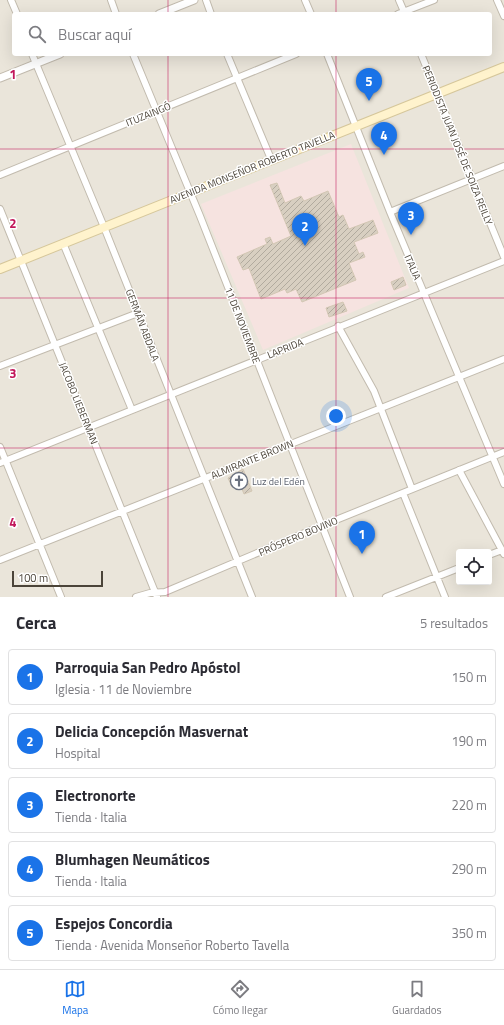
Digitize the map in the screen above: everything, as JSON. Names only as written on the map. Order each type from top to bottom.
[{"type":"main road","name":"AVENIDA MONSEÑOR ROBERTO TAVELLA","points":[[0,269],[355,125],[504,67]]},
{"type":"street","points":[[11,0],[16,12]]},
{"type":"street","points":[[111,0],[115,12]]},
{"type":"street","points":[[164,12],[194,0]]},
{"type":"street","points":[[206,0],[210,12]]},
{"type":"street","points":[[305,0],[310,12]]},
{"type":"street","points":[[399,0],[404,12]]},
{"type":"street","points":[[406,12],[434,0]]},
{"type":"street","points":[[497,0],[504,16]]},
{"type":"street","name":"GERMÁN ABDALA","points":[[33,56],[104,227],[252,597]]},
{"type":"street","points":[[0,78],[55,56]]},
{"type":"street","name":"11 DE NOVIEMBRE","points":[[134,56],[350,597]]},
{"type":"street","points":[[228,56],[271,159]]},
{"type":"street","name":"ITUZAINGÓ","points":[[0,175],[291,56]]},
{"type":"street","name":"ITALIA","points":[[328,56],[390,212],[504,484]]},
{"type":"street","name":"PERIODISTA JUAN JOSÉ DE SOIZA REILLY","points":[[422,56],[504,257]]},
{"type":"street","points":[[390,212],[504,166]]},
{"type":"street","name":"JACOBO LIEBERMAN","points":[[0,209],[56,344],[88,428],[156,595]]},
{"type":"street","points":[[64,243],[132,410]]},
{"type":"street","name":"LAPRIDA","points":[[3,462],[338,326],[504,261]]},
{"type":"street","points":[[0,366],[138,313]]},
{"type":"street","points":[[338,326],[374,392],[412,489]]},
{"type":"street","name":"ALMIRANTE BROWN","points":[[0,560],[39,543],[122,512],[504,359]]},
{"type":"street","points":[[0,447],[3,462],[61,597]]},
{"type":"street","name":"PRÓSPERO BOVINO","points":[[136,597],[144,594],[156,595],[165,592],[321,526],[504,452]]},
{"type":"street","points":[[459,470],[503,552],[492,554]]},
{"type":"street","points":[[403,493],[445,597]]},
{"type":"street","points":[[386,597],[456,569]]},
{"type":"shaded area","points":[[0,0],[504,0],[504,597],[0,597]]},
{"type":"shaded area","points":[[351,144],[409,288],[263,350],[201,204]]},
{"type":"building","points":[[277,183],[285,203],[301,196],[304,201],[328,191],[339,217],[343,215],[349,229],[373,220],[378,233],[354,242],[359,254],[363,252],[365,257],[349,263],[356,280],[302,302],[296,289],[287,293],[285,289],[261,299],[249,268],[243,270],[237,257],[267,244],[265,239],[270,237],[273,244],[291,236],[270,185]]},
{"type":"building","points":[[403,277],[406,285],[394,290],[391,282]]},
{"type":"building","points":[[343,302],[347,311],[329,317],[326,308]]},
{"type":"building","name":"Luz del Edén","points":[[243,469],[252,491],[244,494],[240,484],[232,487],[228,478]]},
{"type":"place","name":"Espejos Concordia","points":[[369,101]]},
{"type":"place","name":"Blumhagen Neumáticos","points":[[384,155]]},
{"type":"place","name":"Electronorte","points":[[411,235]]},
{"type":"place","name":"Delicia Concepción Masvernat","points":[[305,246]]},
{"type":"place","name":"Luz del Edén","points":[[239,481]]},
{"type":"place","name":"Parroquia San Pedro Apóstol","points":[[362,554]]}]
